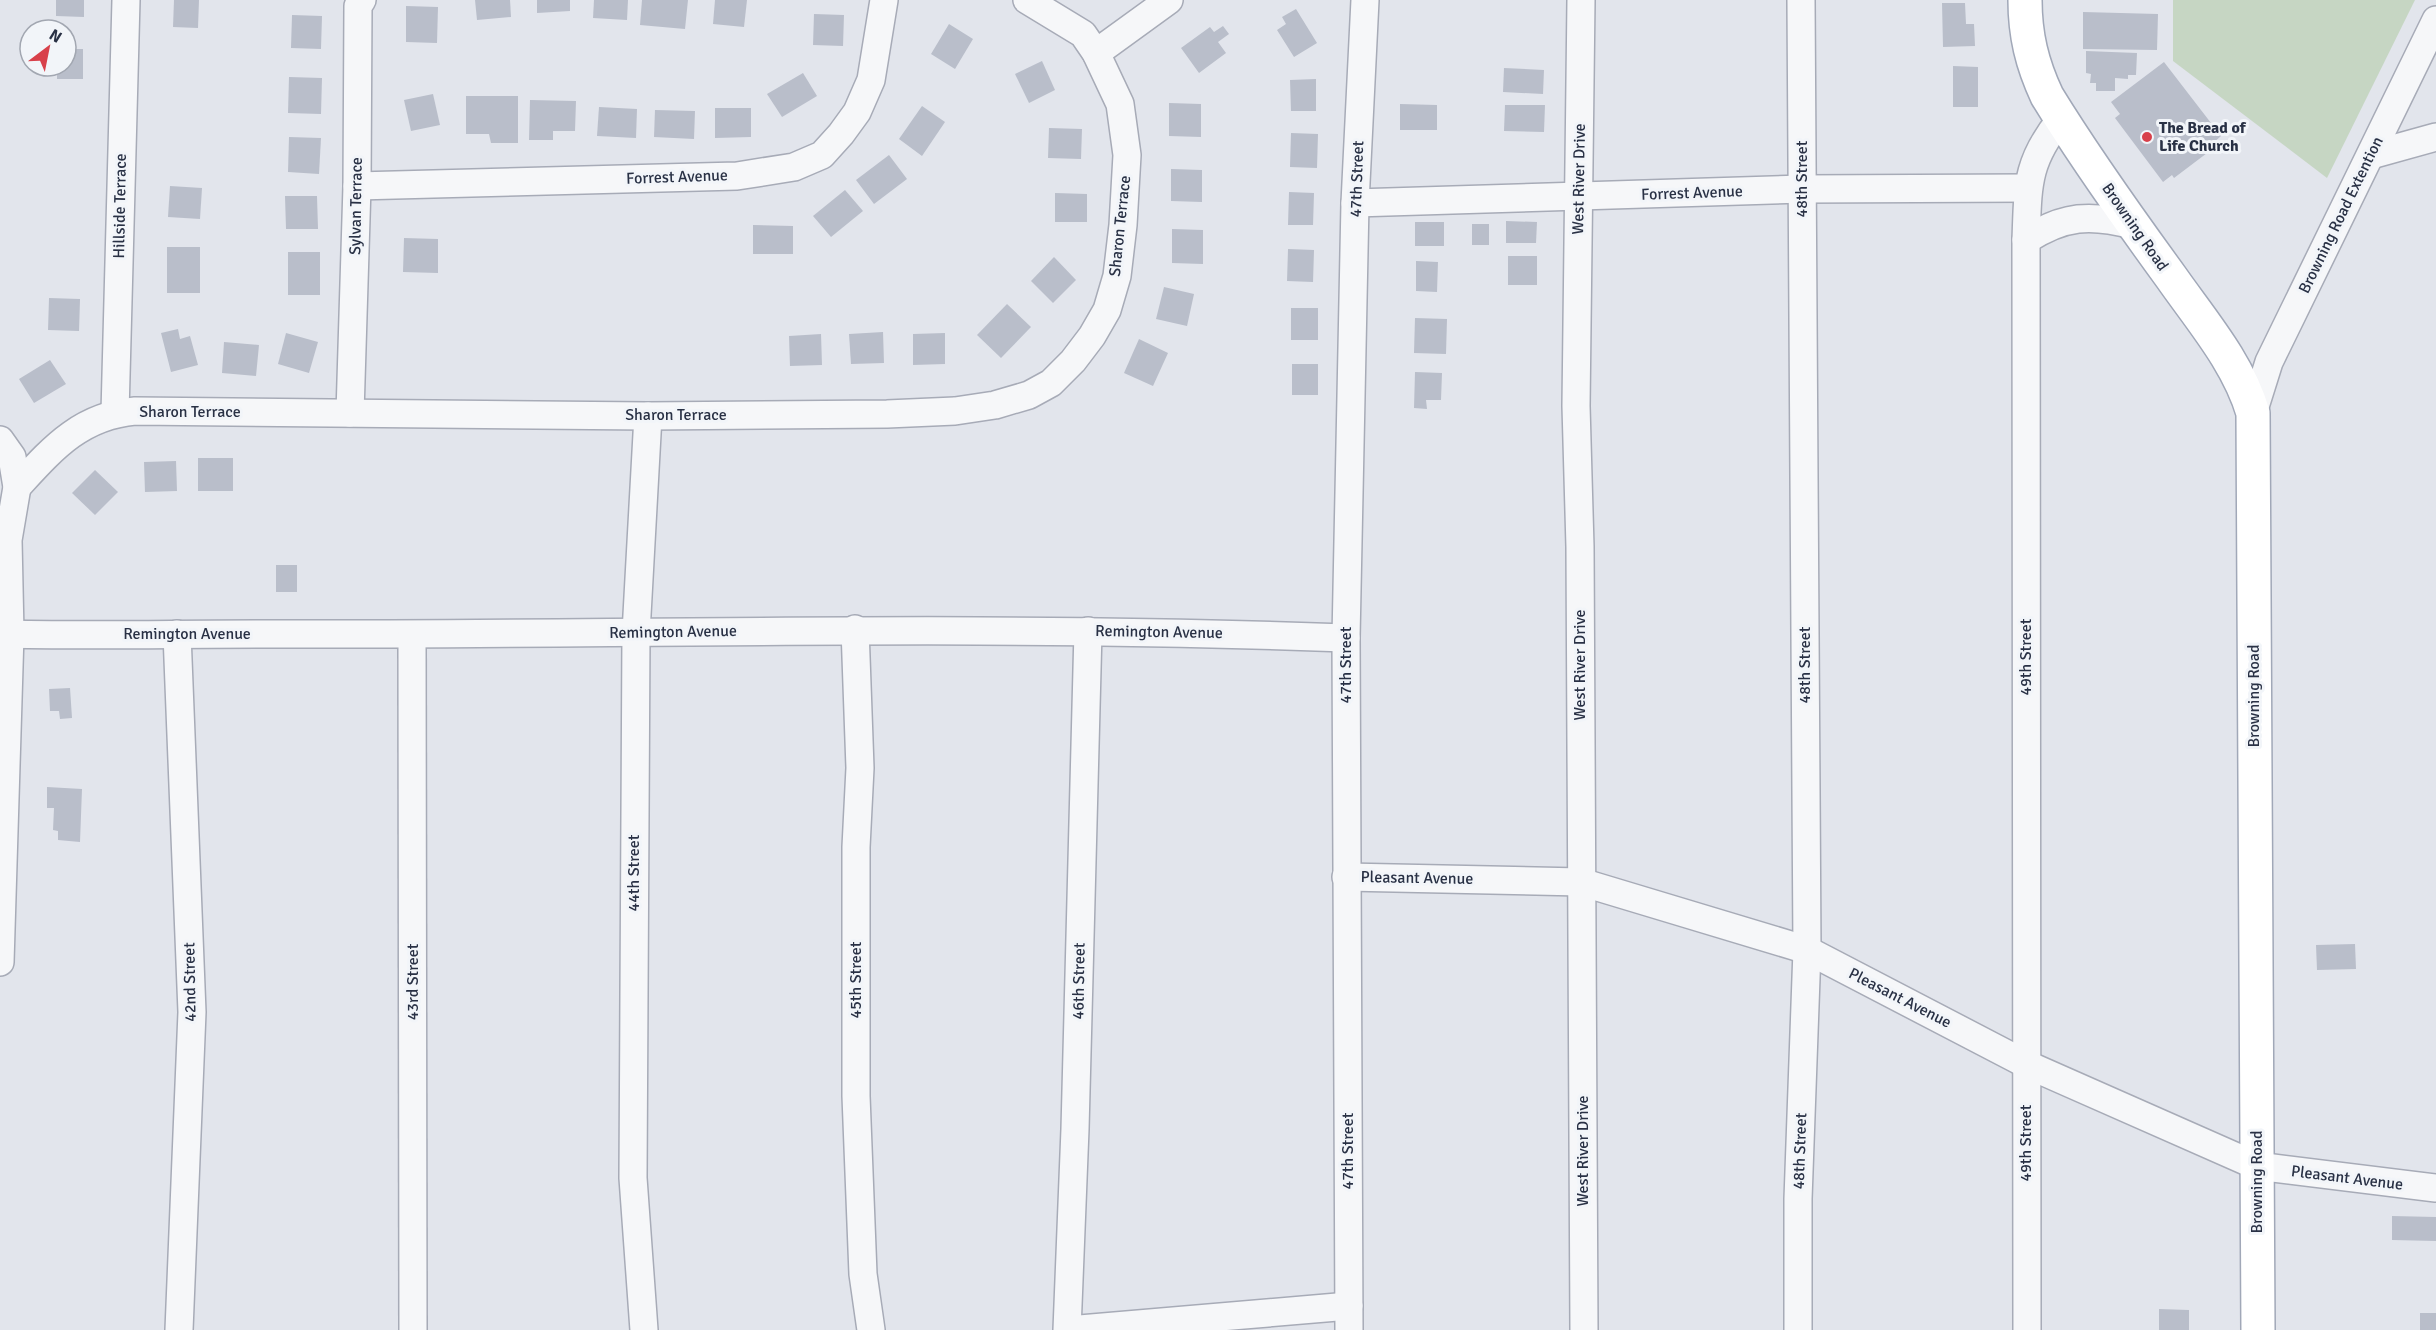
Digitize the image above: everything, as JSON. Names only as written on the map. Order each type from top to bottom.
[{"type":"main road","points":[[2025,0],[2027,41],[2039,79],[2061,119]]},
{"type":"main road","points":[[2027,41],[2049,0]]},
{"type":"main road","name":"Browning Road","points":[[2061,119],[2224,352],[2242,382],[2253,413],[2258,1330]]},
{"type":"street","name":"Hillside Terrace","points":[[115,413],[126,0]]},
{"type":"street","name":"Sylvan Terrace","points":[[350,413],[357,186],[358,6],[362,0]]},
{"type":"street","name":"Forrest Avenue","points":[[357,186],[737,176],[794,167],[822,155],[857,112],[872,80],[884,0]]},
{"type":"street","points":[[1027,0],[1083,34],[1096,52],[1169,0]]},
{"type":"street","name":"47th Street","points":[[1349,1318],[1346,638],[1355,203],[1365,0]]},
{"type":"street","name":"West River Drive","points":[[1581,0],[1576,406],[1580,547],[1584,1330]]},
{"type":"street","name":"48th Street","points":[[1798,1330],[1798,1199],[1807,950],[1801,0]]},
{"type":"street","name":"Browning Road Extention","points":[[2253,413],[2269,362],[2436,20]]},
{"type":"street","name":"Sharon Terrace","points":[[17,487],[56,445],[84,426],[115,413],[135,411],[648,416],[887,414],[955,411],[995,405],[1029,395],[1051,383],[1073,361],[1092,336],[1107,310],[1116,276],[1123,225],[1127,155],[1120,104],[1096,52]]},
{"type":"street","name":"49th Street","points":[[2027,1330],[2026,240],[2030,172],[2041,146],[2061,119]]},
{"type":"street","points":[[2371,154],[2436,137]]},
{"type":"street","name":"Forrest Avenue","points":[[1355,203],[1803,189],[2028,188]]},
{"type":"street","points":[[2026,240],[2052,226],[2074,219],[2095,217],[2133,225]]},
{"type":"street","name":"44th Street","points":[[644,1330],[633,1178],[636,633],[648,416]]},
{"type":"street","points":[[0,440],[12,457],[17,487],[8,540],[0,962]]},
{"type":"street","name":"Remington Avenue","points":[[5,634],[412,635],[855,629],[1183,632],[1346,638]]},
{"type":"street","name":"45th Street","points":[[855,629],[860,768],[856,847],[856,1096],[863,1274],[871,1330]]},
{"type":"street","name":"46th Street","points":[[1067,1330],[1075,1129],[1088,631]]},
{"type":"street","name":"42nd Street","points":[[177,634],[192,1012],[179,1330]]},
{"type":"street","name":"43rd Street","points":[[412,635],[413,1330]]},
{"type":"street","name":"Pleasant Avenue","points":[[1346,877],[1581,882],[1807,950],[2026,1064],[2257,1166],[2436,1188]]},
{"type":"street","points":[[1067,1330],[1349,1318]]},
{"type":"green space","points":[[2173,0],[2415,0],[2327,178],[2173,61]]},
{"type":"building","points":[[56,0],[84,0],[84,17],[56,16]]},
{"type":"building","points":[[174,0],[199,0],[198,28],[173,27]]},
{"type":"building","points":[[475,0],[510,0],[511,17],[477,20]]},
{"type":"building","points":[[537,0],[570,0],[570,11],[537,13]]},
{"type":"building","points":[[594,0],[628,0],[627,20],[593,18]]},
{"type":"building","points":[[642,0],[688,0],[685,29],[640,25]]},
{"type":"building","points":[[715,0],[747,0],[744,27],[713,24]]},
{"type":"building","points":[[1942,3],[1965,3],[1966,24],[1974,24],[1975,46],[1943,47]]},
{"type":"building","points":[[406,6],[438,7],[437,43],[406,42]]},
{"type":"building","points":[[1296,9],[1317,43],[1294,57],[1277,30],[1286,24],[1282,17]]},
{"type":"building","points":[[2083,12],[2158,14],[2157,50],[2083,49]]},
{"type":"building","points":[[814,14],[844,15],[843,46],[813,45]]},
{"type":"building","points":[[292,15],[322,16],[321,49],[291,48]]},
{"type":"building","points":[[949,24],[973,39],[955,69],[931,54]]},
{"type":"building","points":[[1223,26],[1229,34],[1218,42],[1226,53],[1199,73],[1181,48],[1210,27],[1214,32]]},
{"type":"building","points":[[78,49],[83,49],[83,79],[57,79],[78,78]]},
{"type":"building","points":[[2086,51],[2137,53],[2136,75],[2128,75],[2128,79],[2115,78],[2115,91],[2096,91],[2096,83],[2090,83],[2091,74],[2086,73]]},
{"type":"building","points":[[1042,61],[1055,90],[1029,103],[1015,74]]},
{"type":"building","name":"The Bread of Life Church","points":[[2164,62],[2221,136],[2212,144],[2215,147],[2174,178],[2172,175],[2163,182],[2115,118],[2120,114],[2111,102]]},
{"type":"building","points":[[1953,66],[1978,67],[1978,107],[1953,107]]},
{"type":"building","points":[[1504,68],[1544,70],[1543,94],[1503,92]]},
{"type":"building","points":[[803,73],[817,96],[782,117],[767,94]]},
{"type":"building","points":[[289,77],[322,78],[321,114],[288,113]]},
{"type":"building","points":[[1316,79],[1316,111],[1291,111],[1290,80]]},
{"type":"building","points":[[433,94],[440,125],[411,131],[404,100]]},
{"type":"building","points":[[466,96],[518,96],[518,143],[491,143],[489,134],[466,134]]},
{"type":"building","points":[[530,100],[576,101],[575,131],[553,131],[553,140],[529,140]]},
{"type":"building","points":[[1169,103],[1201,104],[1201,137],[1169,136]]},
{"type":"building","points":[[1400,104],[1437,105],[1437,130],[1400,130]]},
{"type":"building","points":[[1505,105],[1545,105],[1544,132],[1504,131]]},
{"type":"building","points":[[922,106],[945,122],[922,156],[899,139]]},
{"type":"building","points":[[599,107],[637,109],[636,138],[597,136]]},
{"type":"building","points":[[715,108],[751,108],[751,137],[715,138]]},
{"type":"building","points":[[655,110],[695,111],[694,139],[654,137]]},
{"type":"building","points":[[1049,128],[1082,129],[1081,159],[1048,158]]},
{"type":"building","points":[[1291,133],[1318,134],[1317,168],[1290,167]]},
{"type":"building","points":[[289,137],[321,138],[319,174],[288,172]]},
{"type":"building","points":[[889,155],[907,179],[874,204],[856,180]]},
{"type":"building","points":[[1171,169],[1202,170],[1202,202],[1171,201]]},
{"type":"building","points":[[170,186],[202,188],[200,219],[168,217]]},
{"type":"building","points":[[845,190],[863,211],[831,237],[813,216]]},
{"type":"building","points":[[1289,192],[1314,193],[1313,225],[1288,225]]},
{"type":"building","points":[[1055,193],[1087,194],[1087,222],[1055,222]]},
{"type":"building","points":[[285,196],[317,196],[318,229],[286,229]]},
{"type":"building","points":[[1506,221],[1537,222],[1536,243],[1506,243]]},
{"type":"building","points":[[1415,222],[1444,222],[1444,246],[1415,246]]},
{"type":"building","points":[[1472,224],[1489,224],[1489,245],[1472,245]]},
{"type":"building","points":[[753,225],[793,226],[793,254],[753,254]]},
{"type":"building","points":[[1172,229],[1203,230],[1203,264],[1172,263]]},
{"type":"building","points":[[404,238],[438,239],[438,273],[403,272]]},
{"type":"building","points":[[167,247],[200,247],[200,293],[167,293]]},
{"type":"building","points":[[1288,249],[1314,250],[1313,282],[1287,281]]},
{"type":"building","points":[[288,252],[320,252],[320,295],[288,295]]},
{"type":"building","points":[[1508,256],[1537,256],[1537,285],[1508,285]]},
{"type":"building","points":[[1054,257],[1076,280],[1053,303],[1031,281]]},
{"type":"building","points":[[1416,261],[1438,262],[1437,292],[1416,291]]},
{"type":"building","points":[[1164,287],[1194,294],[1187,326],[1156,319]]},
{"type":"building","points":[[49,298],[80,299],[79,331],[48,330]]},
{"type":"building","points":[[1007,304],[1031,327],[1001,358],[977,335]]},
{"type":"building","points":[[1291,308],[1318,308],[1318,340],[1291,340]]},
{"type":"building","points":[[1415,318],[1447,319],[1446,354],[1414,353]]},
{"type":"building","points":[[178,329],[180,339],[190,336],[198,365],[171,372],[161,333]]},
{"type":"building","points":[[883,332],[884,363],[851,364],[849,334]]},
{"type":"building","points":[[286,333],[318,342],[309,373],[278,364]]},
{"type":"building","points":[[945,333],[945,364],[913,365],[913,334]]},
{"type":"building","points":[[821,334],[822,365],[790,366],[789,336]]},
{"type":"building","points":[[1139,339],[1168,353],[1153,386],[1124,373]]},
{"type":"building","points":[[224,342],[259,345],[256,376],[222,373]]},
{"type":"building","points":[[50,360],[66,384],[34,403],[19,379]]},
{"type":"building","points":[[1292,364],[1318,364],[1318,395],[1292,395]]},
{"type":"building","points":[[1415,372],[1442,373],[1441,400],[1426,400],[1427,409],[1414,408]]},
{"type":"building","points":[[198,458],[233,458],[233,491],[198,491]]},
{"type":"building","points":[[176,461],[177,491],[145,492],[144,462]]},
{"type":"building","points":[[95,470],[118,492],[95,515],[72,493]]},
{"type":"building","points":[[276,565],[297,565],[297,592],[276,592]]},
{"type":"building","points":[[70,688],[72,718],[60,719],[59,711],[50,711],[49,689]]},
{"type":"building","points":[[47,787],[82,789],[80,842],[58,840],[58,831],[53,830],[54,808],[47,808]]},
{"type":"building","points":[[2355,944],[2356,969],[2317,970],[2316,945]]},
{"type":"building","points":[[2392,1216],[2436,1217],[2436,1241],[2392,1240]]},
{"type":"building","points":[[2159,1309],[2189,1310],[2189,1330],[2159,1330]]},
{"type":"building","points":[[2420,1313],[2436,1313],[2436,1330],[2420,1330]]},
{"type":"place","name":"The Bread of Life Church","points":[[2147,137]]}]
